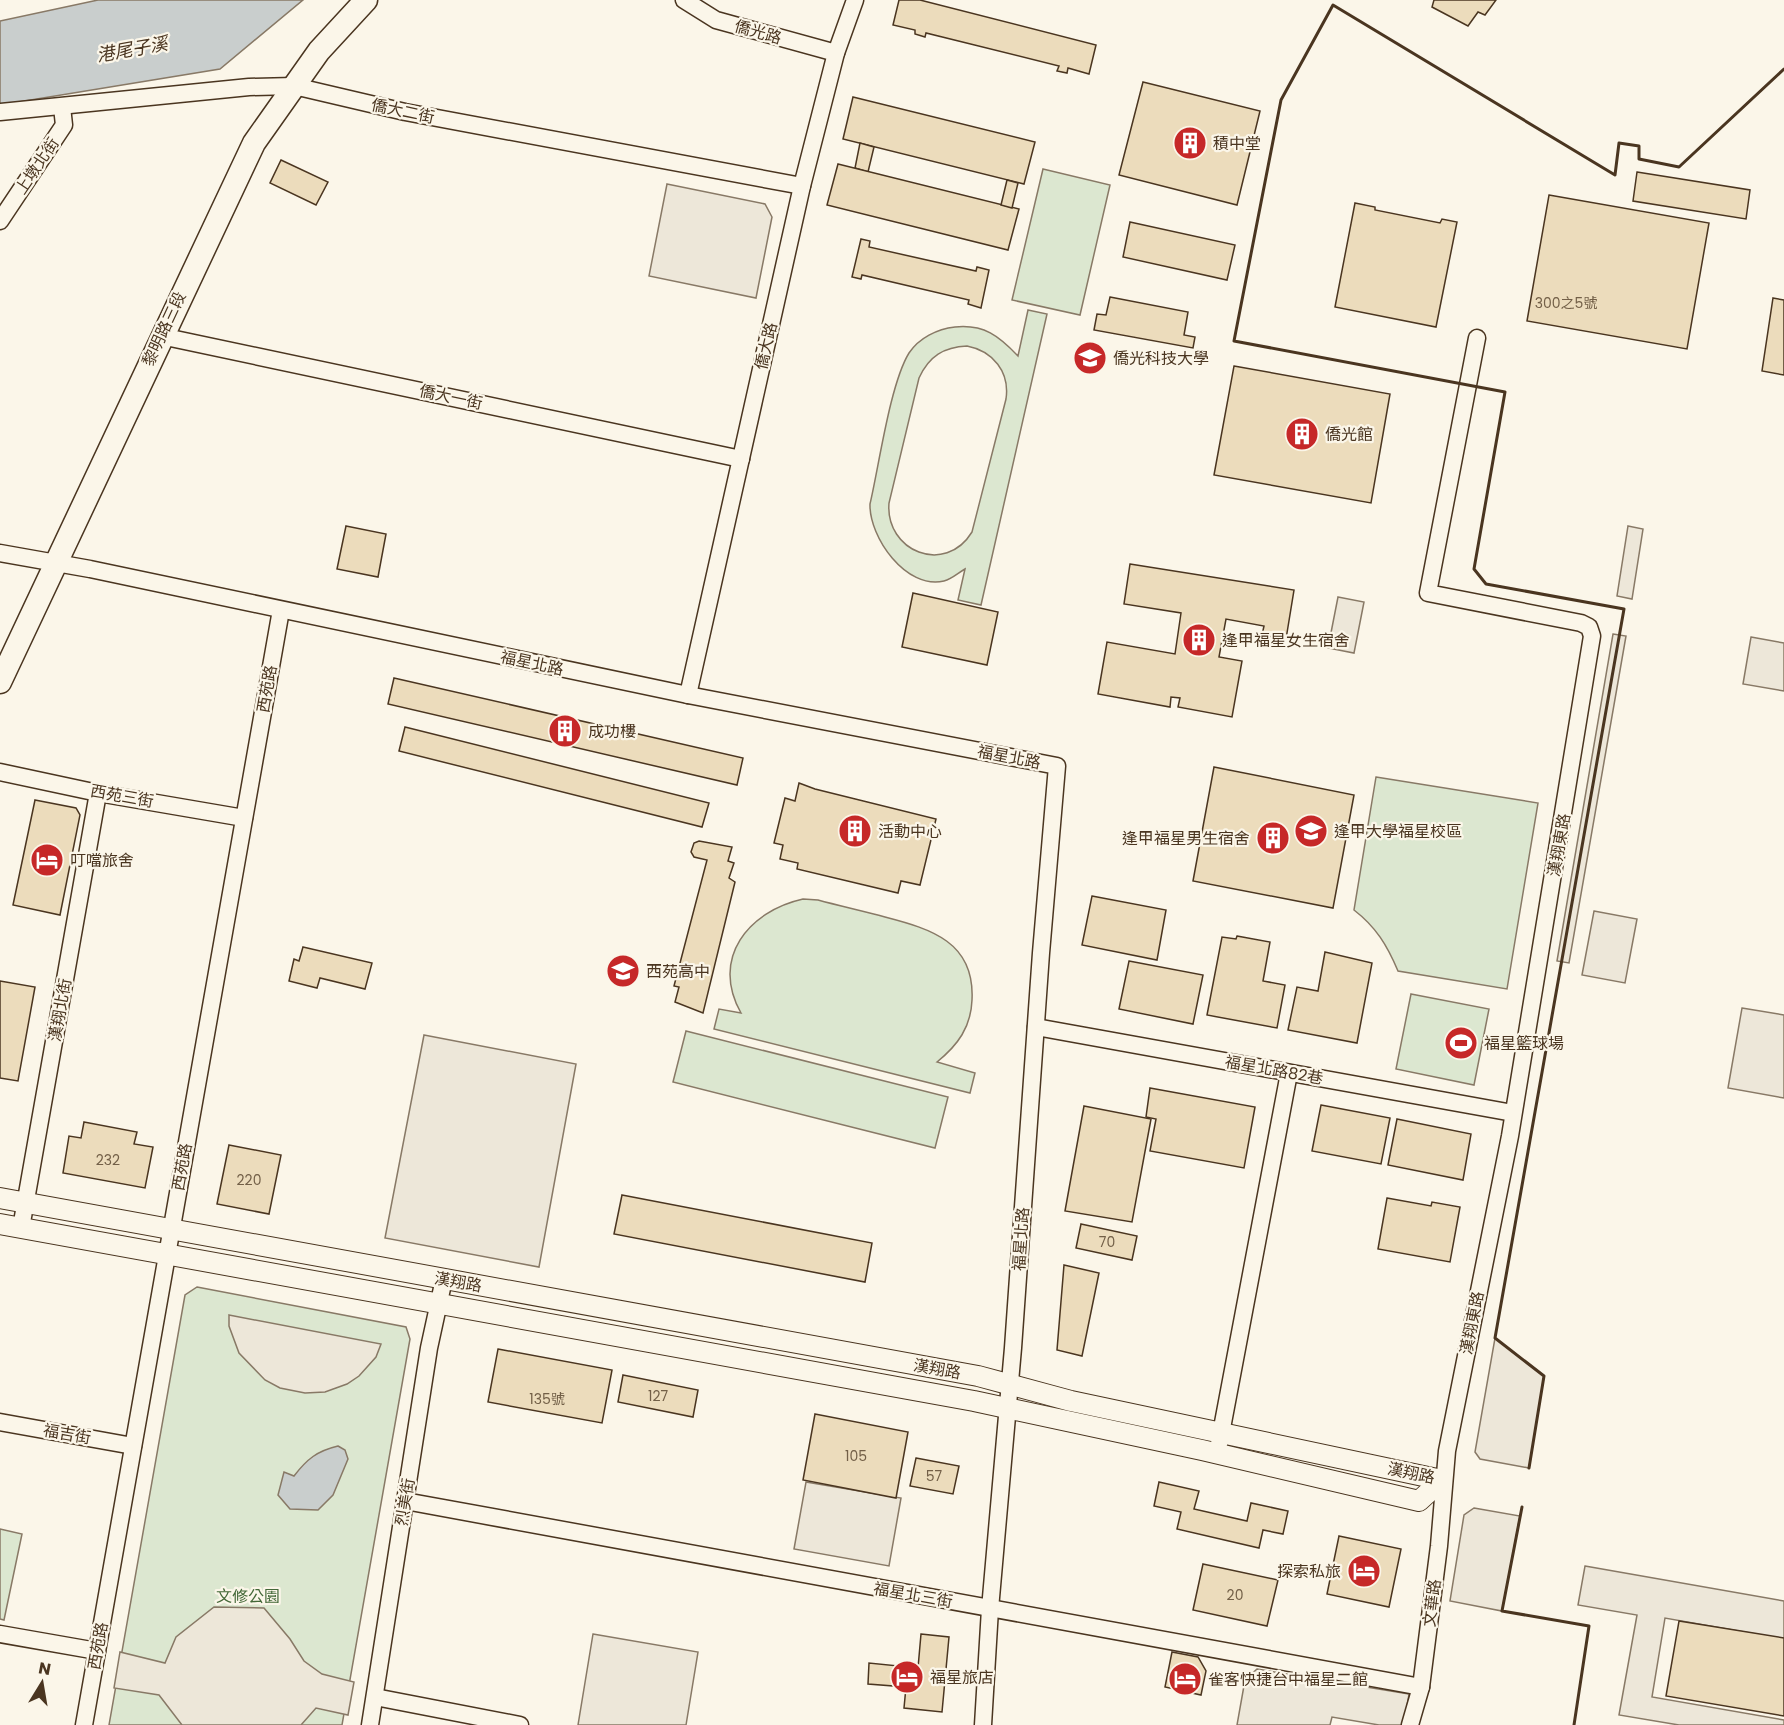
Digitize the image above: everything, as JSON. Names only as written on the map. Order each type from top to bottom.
[{"type":"main road","name":"黎明路三段","points":[[0,682],[161,336],[254,143],[319,51],[366,0]]},
{"type":"street","name":"僑光路","points":[[684,0],[716,20],[836,53]]},
{"type":"street","name":"僑大路","points":[[688,695],[802,186],[836,53],[855,0]]},
{"type":"street","name":"僑大二街","points":[[0,112],[249,87],[294,86],[405,112],[802,186]]},
{"type":"street","name":"上墩北街","points":[[0,221],[64,125],[62,107]]},
{"type":"street","name":"僑大一街","points":[[161,336],[741,459]]},
{"type":"street","name":"漢翔東路","points":[[1442,1480],[1513,1113],[1569,791],[1592,636],[1589,627],[1581,623],[1428,594],[1477,338]]},
{"type":"street","name":"福星北路","points":[[0,553],[90,569],[688,695],[1057,766],[1010,1384],[990,1609],[984,1725]]},
{"type":"street","name":"西苑路","points":[[84,1725],[280,610]]},
{"type":"street","name":"西苑三街","points":[[0,772],[98,793],[244,818]]},
{"type":"street","name":"漢翔北街","points":[[21,1227],[98,793]]},
{"type":"street","name":"福星北路82巷","points":[[1036,1027],[1513,1113]]},
{"type":"street","points":[[1217,1454],[1289,1073]]},
{"type":"street","name":"漢翔路","points":[[0,1198],[1010,1384],[1071,1401],[1222,1431],[1240,1438],[1442,1480]]},
{"type":"street","name":"漢翔路","points":[[0,1224],[974,1401],[1419,1501],[1442,1480]]},
{"type":"street","name":"烈美街","points":[[370,1725],[405,1501],[444,1279]]},
{"type":"street","name":"福吉街","points":[[0,1422],[134,1446]]},
{"type":"street","name":"文華路","points":[[1410,1725],[1421,1687],[1439,1546],[1442,1480]]},
{"type":"street","name":"福星北三街","points":[[405,1501],[1421,1687]]},
{"type":"street","points":[[0,1634],[97,1651]]},
{"type":"street","points":[[375,1697],[520,1725]]},
{"type":"green space","points":[[1043,169],[1110,185],[1080,315],[1012,300]]},
{"type":"green space","points":[[1028,310],[1047,314],[981,605],[958,600],[965,569],[947,580],[930,582],[904,569],[883,545],[871,517],[870,504],[896,384],[909,353],[918,343],[942,330],[974,327],[997,337],[1018,356]],"holes":[[[967,346],[976,349],[998,364],[1007,389],[972,532],[961,545],[947,553],[933,555],[919,552],[906,545],[896,534],[890,520],[889,503],[919,378],[927,364],[938,354],[951,348]]]},
{"type":"green space","points":[[1376,777],[1538,803],[1507,989],[1398,971],[1380,937],[1354,910]]},
{"type":"green space","points":[[803,899],[818,900],[918,927],[934,933],[958,951],[966,964],[971,980],[971,1010],[962,1035],[937,1062],[975,1073],[970,1093],[714,1029],[719,1009],[741,1013],[733,993],[730,974],[733,956],[740,940],[751,926],[766,914]]},
{"type":"green space","points":[[1411,994],[1489,1009],[1474,1085],[1396,1069]]},
{"type":"green space","points":[[686,1031],[948,1097],[935,1148],[673,1082]]},
{"type":"green space","name":"文修公園","points":[[197,1287],[406,1327],[410,1339],[342,1725],[109,1725],[185,1295]]},
{"type":"green space","points":[[0,1529],[22,1534],[4,1620],[0,1619]]},
{"type":"shaded area","points":[[667,184],[765,204],[772,217],[756,298],[649,276]]},
{"type":"shaded area","points":[[1628,526],[1643,529],[1632,599],[1617,596]]},
{"type":"shaded area","points":[[1338,597],[1364,602],[1354,653],[1328,648]]},
{"type":"shaded area","points":[[1613,634],[1626,636],[1569,963],[1557,961]]},
{"type":"shaded area","points":[[1751,637],[1784,643],[1784,691],[1743,684]]},
{"type":"shaded area","points":[[1594,911],[1637,919],[1625,983],[1582,975]]},
{"type":"shaded area","points":[[1742,1008],[1784,1015],[1784,1098],[1728,1088]]},
{"type":"shaded area","points":[[424,1035],[576,1064],[539,1267],[385,1238]]},
{"type":"shaded area","points":[[229,1315],[381,1344],[376,1357],[359,1376],[347,1384],[325,1392],[305,1393],[280,1388],[265,1380],[239,1353],[229,1326]]},
{"type":"shaded area","points":[[1495,1338],[1544,1376],[1529,1468],[1480,1459],[1475,1452]]},
{"type":"shaded area","points":[[806,1482],[901,1498],[889,1566],[794,1549]]},
{"type":"shaded area","points":[[1474,1508],[1520,1516],[1502,1611],[1450,1601],[1464,1515]]},
{"type":"shaded area","points":[[1585,1566],[1784,1601],[1784,1639],[1665,1618],[1652,1697],[1784,1720],[1784,1725],[1679,1725],[1619,1715],[1637,1615],[1578,1605]]},
{"type":"shaded area","points":[[214,1607],[264,1608],[290,1639],[304,1661],[322,1674],[354,1682],[348,1715],[316,1708],[301,1725],[182,1725],[159,1695],[114,1688],[120,1652],[165,1663],[176,1637]]},
{"type":"shaded area","points":[[593,1634],[698,1652],[686,1725],[578,1725]]},
{"type":"shaded area","points":[[1257,1669],[1409,1694],[1404,1725],[1379,1725],[1332,1717],[1330,1725],[1237,1725],[1245,1680]]},
{"type":"water","name":"港尾子溪","points":[[98,0],[303,0],[220,69],[0,105],[0,21]]},
{"type":"water","points":[[338,1446],[345,1450],[348,1459],[333,1495],[318,1510],[290,1509],[278,1495],[284,1472],[294,1476],[313,1456]]},
{"type":"building","points":[[899,0],[920,0],[1096,45],[1089,74],[1068,68],[1067,73],[1057,71],[1059,66],[926,33],[925,37],[915,34],[915,30],[893,25]]},
{"type":"building","points":[[1434,0],[1496,0],[1485,15],[1478,12],[1468,26],[1432,7]]},
{"type":"building","name":"積中堂","points":[[1143,82],[1260,111],[1237,205],[1119,175]]},
{"type":"building","points":[[853,97],[1035,142],[1024,184],[843,139]]},
{"type":"building","points":[[860,143],[874,147],[868,172],[855,168]]},
{"type":"building","points":[[281,160],[328,182],[316,205],[270,183]]},
{"type":"building","points":[[838,164],[1019,209],[1008,250],[827,205]]},
{"type":"building","points":[[1637,172],[1750,190],[1746,219],[1633,201]]},
{"type":"building","points":[[1007,180],[1018,183],[1012,208],[1001,205]]},
{"type":"building","points":[[1549,195],[1709,223],[1687,349],[1527,321]]},
{"type":"building","points":[[1355,203],[1375,207],[1375,210],[1440,223],[1442,219],[1457,222],[1436,327],[1335,307]]},
{"type":"building","points":[[1130,222],[1235,245],[1227,280],[1123,257]]},
{"type":"building","points":[[861,239],[870,241],[869,247],[976,271],[977,267],[989,270],[981,308],[968,304],[969,300],[862,275],[861,279],[852,277]]},
{"type":"building","points":[[1110,297],[1188,312],[1184,335],[1195,337],[1193,348],[1094,330],[1097,314],[1106,315]]},
{"type":"building","points":[[1773,298],[1784,300],[1784,375],[1762,371]]},
{"type":"building","name":"僑光館","points":[[1234,366],[1390,394],[1371,503],[1214,475]]},
{"type":"building","points":[[346,526],[386,534],[378,577],[337,569]]},
{"type":"building","name":"逢甲福星女生宿舍","points":[[1130,564],[1294,590],[1286,639],[1262,635],[1264,626],[1226,619],[1219,657],[1242,661],[1232,717],[1178,707],[1180,698],[1171,697],[1170,707],[1098,694],[1107,642],[1175,654],[1181,613],[1124,604]]},
{"type":"building","points":[[913,593],[998,612],[987,665],[902,647]]},
{"type":"building","name":"成功樓","points":[[394,678],[743,758],[737,785],[388,704]]},
{"type":"building","points":[[405,727],[709,803],[702,827],[399,751]]},
{"type":"building","name":"逢甲福星男生宿舍","points":[[1214,767],[1354,795],[1333,908],[1193,881]]},
{"type":"building","name":"活動中心","points":[[799,783],[936,819],[920,885],[901,881],[898,893],[797,869],[798,863],[780,859],[783,845],[774,843],[785,798],[795,801]]},
{"type":"building","name":"叮噹旅舍","points":[[35,800],[76,808],[80,815],[60,915],[13,905]]},
{"type":"building","points":[[699,841],[732,847],[728,861],[734,863],[729,878],[735,882],[703,1013],[675,1002],[679,987],[674,986],[707,860],[694,857],[691,852],[694,843]]},
{"type":"building","points":[[1092,896],[1166,910],[1157,960],[1082,945]]},
{"type":"building","points":[[1237,936],[1270,942],[1263,981],[1285,985],[1277,1028],[1207,1015],[1222,937],[1236,939]]},
{"type":"building","points":[[303,947],[372,963],[365,989],[320,978],[317,988],[289,981],[294,959],[299,961]]},
{"type":"building","points":[[1325,952],[1372,963],[1357,1043],[1288,1030],[1297,987],[1318,991]]},
{"type":"building","points":[[1129,961],[1203,975],[1193,1024],[1119,1009]]},
{"type":"building","points":[[0,981],[35,987],[18,1081],[0,1078]]},
{"type":"building","points":[[1150,1088],[1255,1107],[1244,1168],[1150,1151],[1156,1119],[1146,1117]]},
{"type":"building","points":[[1321,1105],[1390,1118],[1381,1164],[1312,1151]]},
{"type":"building","points":[[1084,1106],[1151,1119],[1132,1222],[1065,1211]]},
{"type":"building","points":[[1397,1119],[1471,1134],[1463,1180],[1388,1165]]},
{"type":"building","points":[[84,1122],[137,1132],[134,1144],[153,1147],[145,1188],[63,1173],[69,1136],[81,1138]]},
{"type":"building","points":[[229,1145],[281,1155],[269,1214],[217,1204]]},
{"type":"building","points":[[622,1195],[872,1243],[865,1282],[614,1234]]},
{"type":"building","points":[[1387,1198],[1431,1206],[1432,1202],[1460,1207],[1450,1262],[1378,1249]]},
{"type":"building","points":[[1081,1224],[1137,1236],[1132,1260],[1076,1248]]},
{"type":"building","points":[[1064,1265],[1099,1273],[1082,1356],[1057,1350]]},
{"type":"building","points":[[498,1349],[612,1370],[602,1423],[488,1402]]},
{"type":"building","points":[[623,1375],[698,1390],[693,1417],[618,1402]]},
{"type":"building","points":[[815,1414],[908,1432],[896,1498],[803,1480]]},
{"type":"building","points":[[916,1458],[959,1466],[953,1494],[910,1486]]},
{"type":"building","points":[[1159,1482],[1199,1491],[1194,1509],[1247,1521],[1251,1503],[1288,1511],[1283,1534],[1263,1530],[1259,1548],[1177,1529],[1181,1512],[1154,1506]]},
{"type":"building","name":"探索私旅","points":[[1339,1536],[1401,1549],[1389,1607],[1327,1594]]},
{"type":"building","points":[[1203,1564],[1278,1580],[1267,1626],[1193,1610]]},
{"type":"building","points":[[1679,1621],[1784,1638],[1784,1716],[1666,1696]]},
{"type":"building","name":"福星旅店","points":[[921,1634],[949,1637],[942,1712],[904,1708],[906,1687],[868,1684],[869,1663],[918,1668]]},
{"type":"building","name":"雀客快捷台中福星二館","points":[[1172,1652],[1198,1657],[1206,1671],[1201,1695],[1165,1687]]},
{"type":"wall","points":[[1529,1468],[1544,1376],[1495,1338],[1624,609],[1486,584],[1474,569],[1505,392],[1234,341],[1281,100],[1333,5],[1615,175],[1619,143],[1639,146],[1639,159],[1679,167],[1784,69]]},
{"type":"wall","points":[[1522,1507],[1502,1611],[1589,1626],[1574,1725]]},
{"type":"place","name":"積中堂","points":[[1190,143]]},
{"type":"place","name":"僑光科技大學","points":[[1090,358]]},
{"type":"place","name":"僑光館","points":[[1302,434]]},
{"type":"place","name":"逢甲福星女生宿舍","points":[[1199,640]]},
{"type":"place","name":"成功樓","points":[[565,731]]},
{"type":"place","name":"活動中心","points":[[855,831]]},
{"type":"place","name":"逢甲大學福星校區","points":[[1311,831]]},
{"type":"place","name":"逢甲福星男生宿舍","points":[[1273,838]]},
{"type":"place","name":"叮噹旅舍","points":[[47,860]]},
{"type":"place","name":"西苑高中","points":[[623,971]]},
{"type":"place","name":"福星籃球場","points":[[1461,1043]]},
{"type":"place","name":"探索私旅","points":[[1364,1571]]},
{"type":"place","name":"福星旅店","points":[[907,1677]]},
{"type":"place","name":"雀客快捷台中福星二館","points":[[1185,1679]]}]
